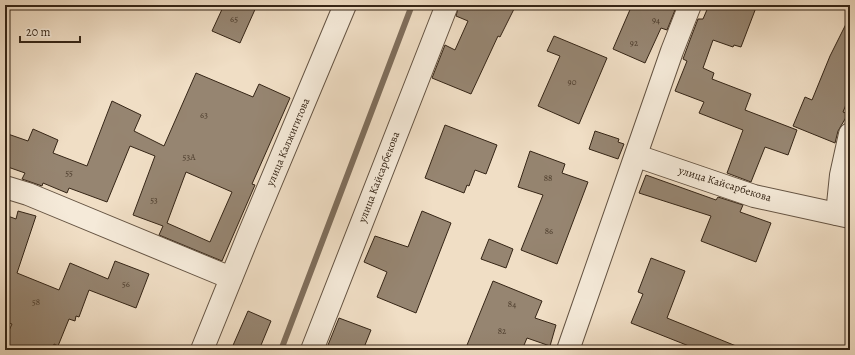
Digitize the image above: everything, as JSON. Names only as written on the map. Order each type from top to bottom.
[{"type":"street","name":"улица Калжигитова","points":[[202,350],[345,5]]},
{"type":"street","name":"улица Кайсарбекова","points":[[312,350],[447,5]]},
{"type":"street","points":[[568,350],[637,156],[672,51],[690,5]]},
{"type":"street","name":"улица Кайсарбекова","points":[[637,156],[754,196],[844,215],[841,175],[850,134]]},
{"type":"street","points":[[5,187],[28,194],[231,278]]},
{"type":"building","points":[[224,5],[257,5],[240,43],[212,31]]},
{"type":"building","points":[[459,5],[516,5],[500,37],[498,36],[471,94],[432,78],[445,45],[455,50],[468,21],[456,16]]},
{"type":"building","points":[[632,5],[672,5],[670,9],[675,10],[667,30],[661,28],[645,63],[613,49]]},
{"type":"building","points":[[709,5],[757,5],[741,47],[734,45],[733,47],[713,40],[703,68],[714,73],[712,79],[751,94],[745,110],[797,130],[788,155],[765,147],[751,182],[727,173],[743,130],[699,113],[704,102],[675,91],[687,61],[683,59],[698,19],[703,19]]},
{"type":"building","points":[[850,16],[850,95],[843,112],[848,114],[838,131],[835,143],[793,126],[805,97],[812,100],[830,56]]},
{"type":"building","points":[[554,36],[607,58],[579,124],[538,106],[560,56],[547,51]]},
{"type":"building","points":[[196,73],[253,97],[259,84],[290,98],[252,184],[255,185],[222,261],[159,235],[163,226],[133,215],[155,156],[130,146],[107,202],[69,188],[67,193],[43,183],[42,186],[22,179],[25,173],[5,166],[5,133],[28,141],[33,129],[58,140],[53,153],[87,166],[112,101],[141,115],[134,131],[164,146]],"holes":[[[186,172],[232,192],[210,242],[167,223]]]},
{"type":"building","points":[[445,125],[497,145],[486,174],[475,170],[469,186],[467,185],[464,193],[425,178]]},
{"type":"building","points":[[595,131],[619,139],[618,142],[624,144],[618,159],[589,149]]},
{"type":"building","points":[[530,151],[565,164],[562,173],[588,182],[557,264],[521,250],[543,195],[518,187]]},
{"type":"building","points":[[646,175],[716,200],[718,197],[743,205],[740,212],[771,223],[756,262],[701,241],[711,216],[639,193]]},
{"type":"building","points":[[18,211],[36,216],[17,273],[59,290],[70,263],[108,279],[115,261],[149,274],[136,308],[89,290],[79,317],[76,316],[75,321],[69,319],[58,346],[54,344],[52,350],[5,350],[5,339],[12,324],[5,322],[5,215],[16,219]]},
{"type":"building","points":[[422,211],[451,223],[416,313],[377,297],[387,272],[364,262],[375,236],[408,247]]},
{"type":"building","points":[[489,239],[513,249],[506,268],[481,259]]},
{"type":"building","points":[[651,258],[685,271],[667,318],[746,350],[699,350],[631,323],[643,294],[638,292]]},
{"type":"building","points":[[493,281],[542,301],[535,318],[556,325],[550,346],[527,338],[522,350],[465,350]]},
{"type":"building","points":[[248,311],[271,321],[259,350],[231,350]]},
{"type":"building","points":[[339,318],[371,330],[363,350],[326,350]]},
{"type":"waterway","points":[[281,350],[412,5]]}]
